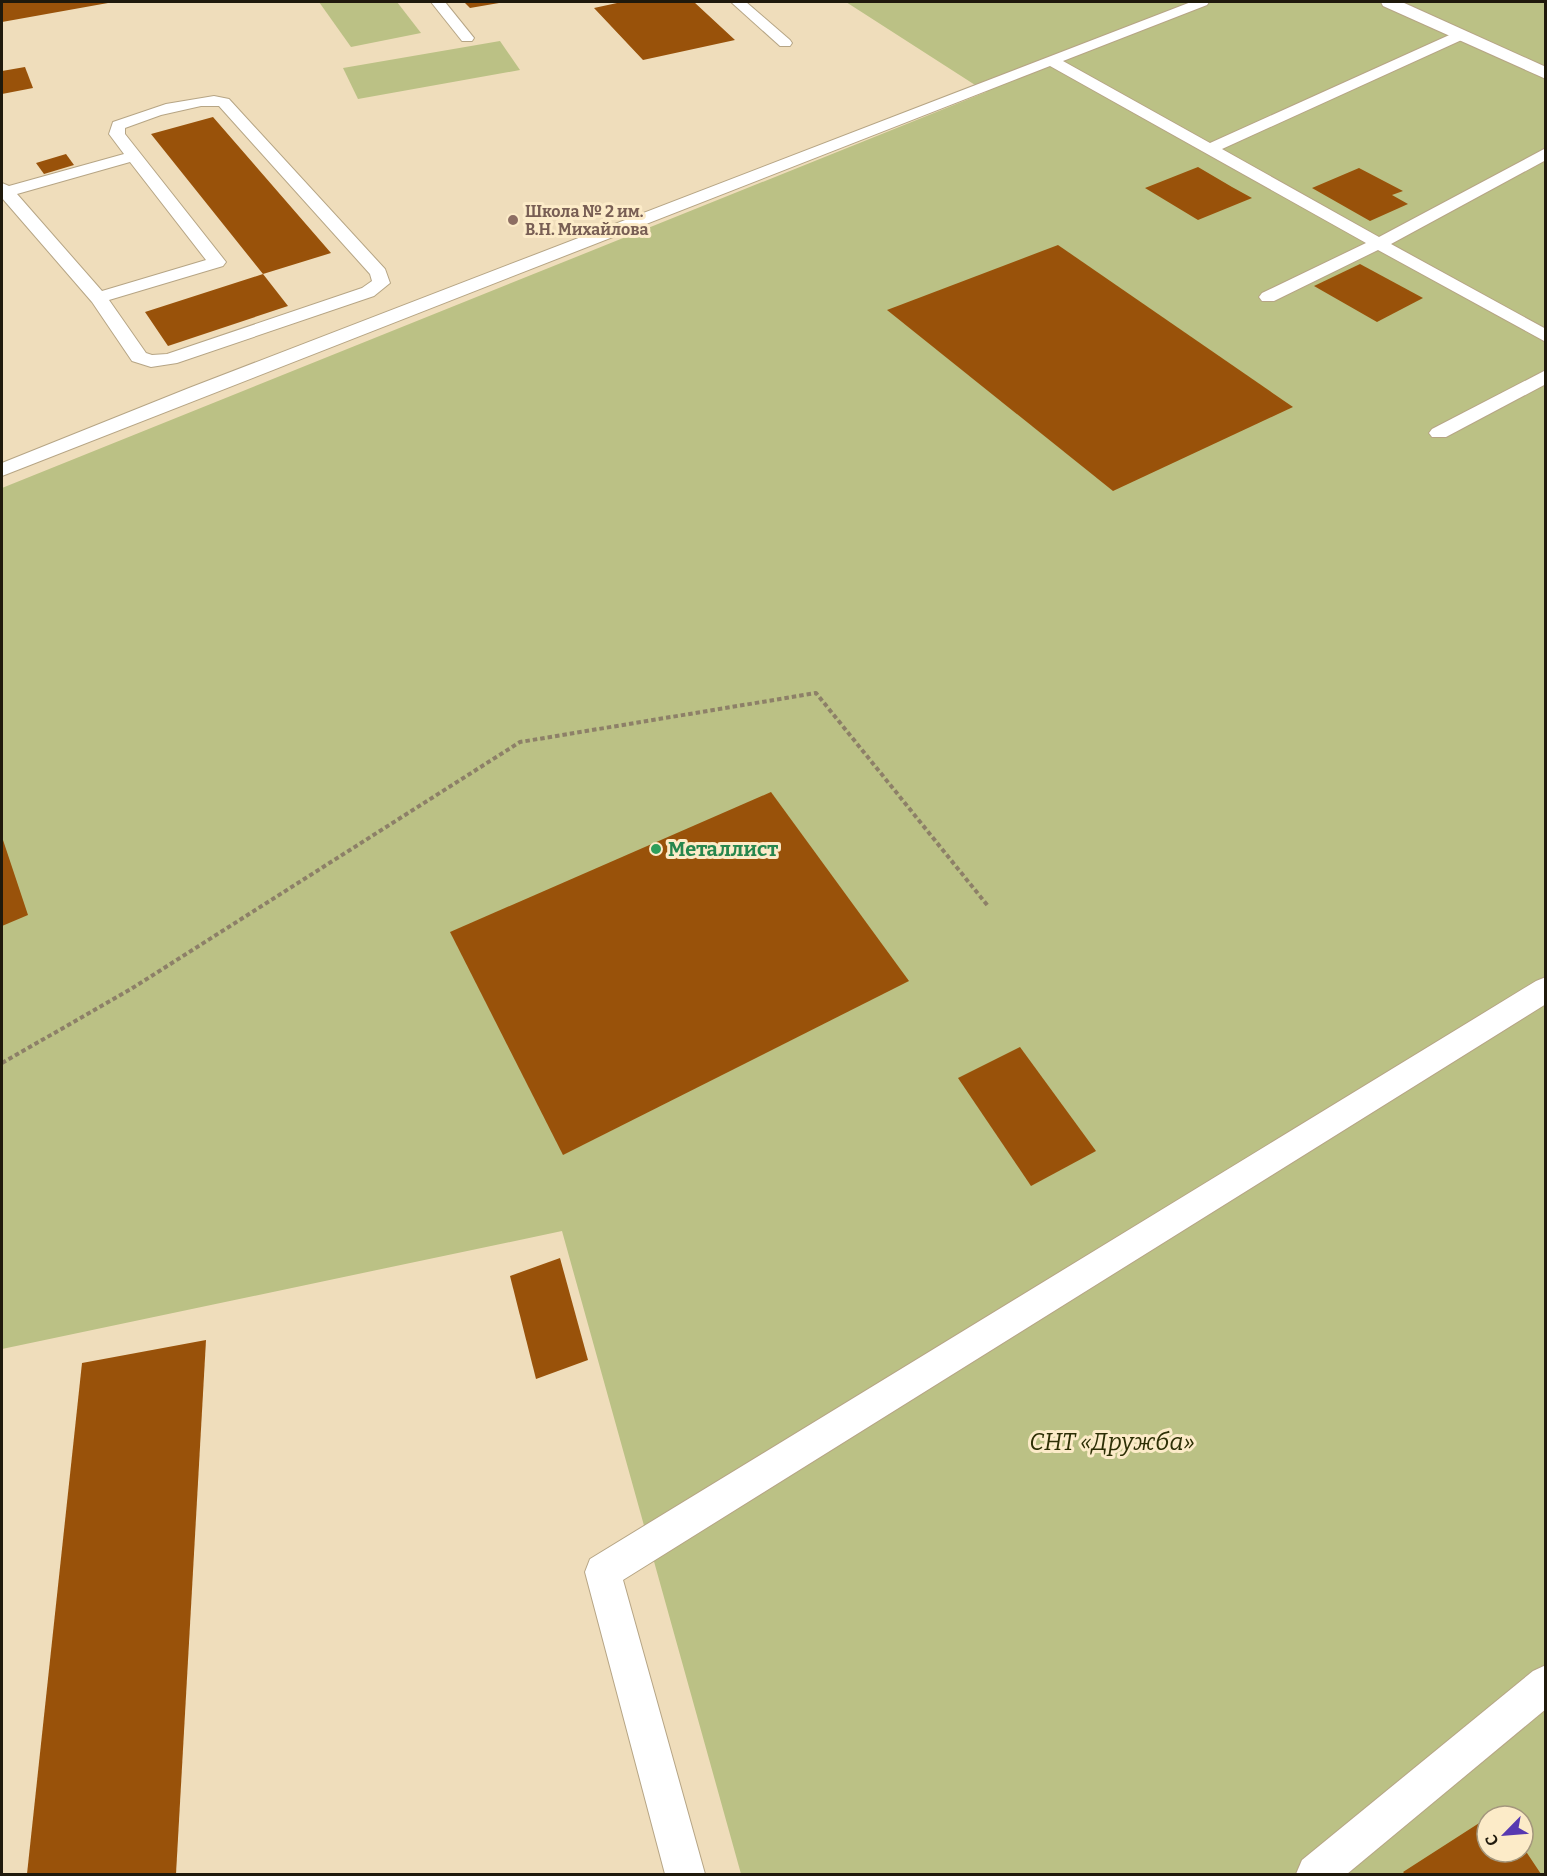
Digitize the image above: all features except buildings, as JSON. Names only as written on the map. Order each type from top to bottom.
[{"type":"street","points":[[1389,2],[1545,74]]},
{"type":"lane","points":[[438,2],[466,38]]},
{"type":"lane","points":[[738,2],[785,43]]},
{"type":"lane","points":[[2,470],[218,383],[1202,2]]},
{"type":"lane","points":[[1210,149],[1461,35]]},
{"type":"lane","points":[[1052,60],[1545,337]]},
{"type":"lane","points":[[98,298],[217,262],[117,134],[118,125],[135,118],[203,100],[216,99],[224,102],[379,273],[381,283],[368,292],[170,359],[151,362],[139,357],[98,298],[4,190],[134,156]]},
{"type":"lane","points":[[1268,297],[1378,244],[1545,153]]},
{"type":"lane","points":[[1439,433],[1545,376]]},
{"type":"lane","points":[[684,1875],[603,1572],[1545,989]]},
{"type":"lane","points":[[1316,1875],[1545,1684]]},
{"type":"path","points":[[2,1063],[131,989],[520,742],[816,693],[988,906]]},
{"type":"green space","points":[[319,2],[397,2],[421,33],[351,47]]},
{"type":"green space","name":"СНТ «Дружба»","points":[[846,2],[1545,2],[1545,1874],[741,1874],[562,1231],[2,1349],[2,488],[986,92]]},
{"type":"green space","points":[[500,41],[520,70],[358,99],[343,68]]},
{"type":"place","name":"Школа № 2 им. В.Н. Михайлова","points":[[513,220]]},
{"type":"place","name":"Металлист","points":[[656,849]]}]
